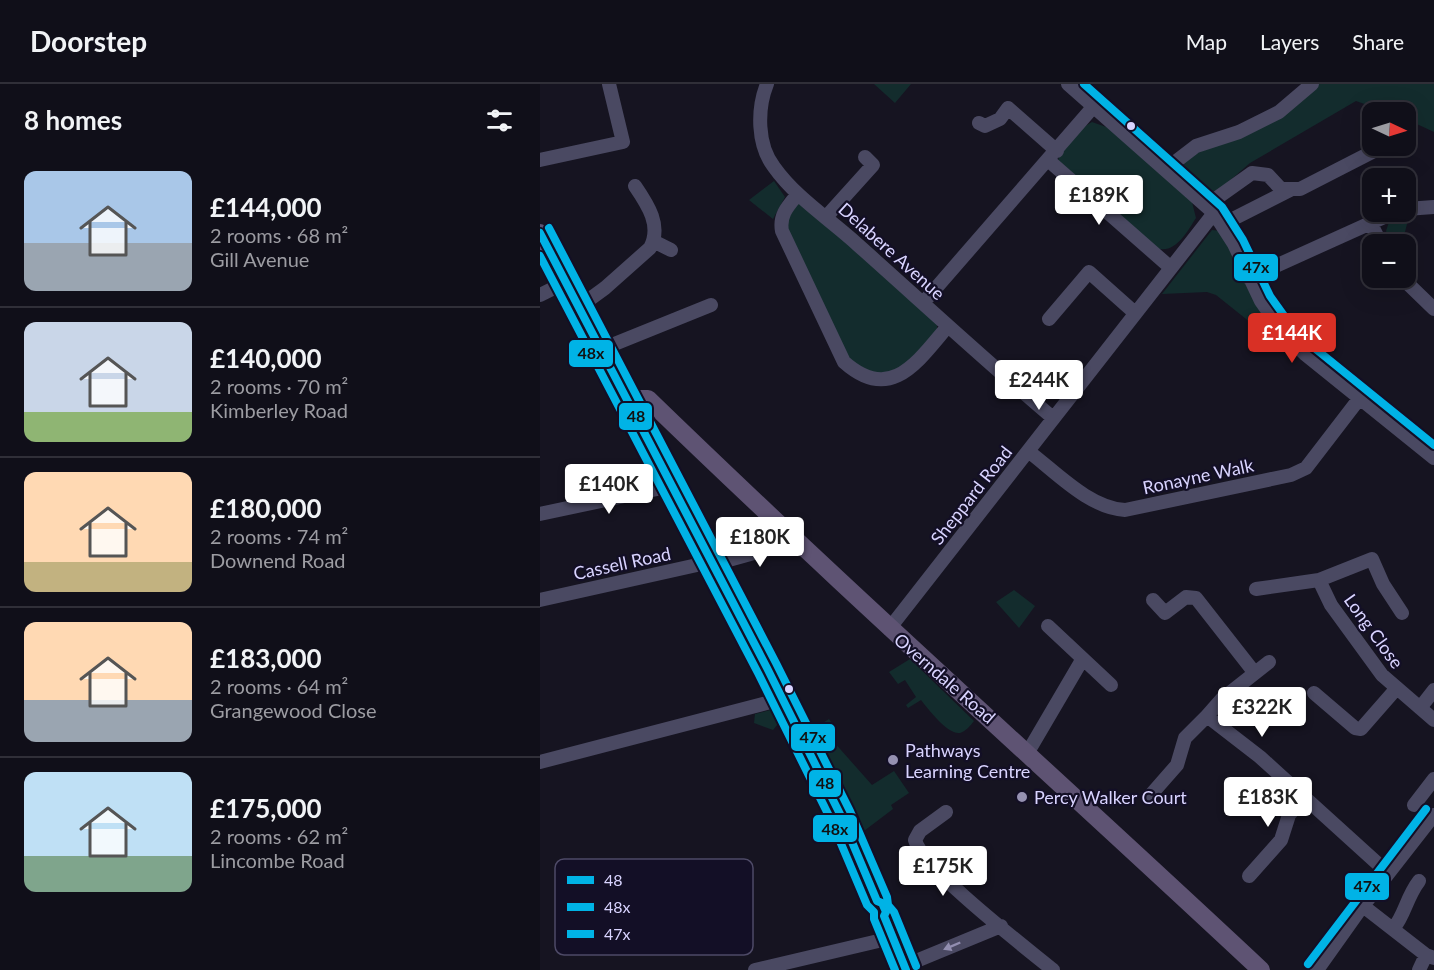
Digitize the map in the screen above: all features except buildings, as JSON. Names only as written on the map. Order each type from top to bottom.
[{"type":"main road","points":[[540,233],[842,816],[905,968]]},
{"type":"main road","name":"Overndale Road","points":[[627,399],[648,399],[889,629],[1028,752],[1261,970]]},
{"type":"street","points":[[540,160],[623,142],[609,84]]},
{"type":"street","name":"Delabere Avenue","points":[[767,84],[761,107],[763,140],[773,166],[798,194],[827,216],[1053,418]]},
{"type":"street","points":[[1068,84],[1210,209],[1223,224],[1261,301],[1282,332],[1359,399],[1434,458]]},
{"type":"street","points":[[1166,170],[1196,146],[1239,132],[1279,112],[1312,84]]},
{"type":"street","points":[[923,303],[1094,106]]},
{"type":"street","points":[[979,123],[986,126],[1000,119],[1008,108],[1052,156],[1171,268]]},
{"type":"street","points":[[1223,224],[1290,190],[1300,189],[1364,156]]},
{"type":"street","points":[[827,216],[874,164]]},
{"type":"street","name":"Sheppard Road","points":[[889,629],[1171,268],[1210,209],[1252,172],[1268,175],[1281,189],[1290,190]]},
{"type":"street","points":[[579,307],[605,288],[650,248],[656,230],[644,199],[635,186]]},
{"type":"street","points":[[644,199],[656,191]]},
{"type":"street","points":[[798,194],[784,210],[782,231],[844,362],[857,373],[872,379],[898,376],[916,363],[948,326]]},
{"type":"street","points":[[1416,208],[1434,207]]},
{"type":"street","points":[[1249,278],[1370,222],[1376,234]]},
{"type":"street","points":[[653,241],[671,250]]},
{"type":"street","points":[[1050,319],[1089,272],[1135,313]]},
{"type":"street","points":[[540,295],[566,282]]},
{"type":"street","points":[[1412,288],[1434,309]]},
{"type":"street","points":[[602,349],[711,305]]},
{"type":"street","name":"Ronayne Walk","points":[[1028,451],[1096,502],[1109,509],[1125,510],[1291,475],[1306,468],[1359,399]]},
{"type":"street","points":[[540,514],[671,486]]},
{"type":"street","name":"Cassell Road","points":[[540,600],[712,563],[787,544],[794,538]]},
{"type":"street","name":"Long Close","points":[[1256,589],[1319,580],[1372,559],[1383,584],[1402,613]]},
{"type":"street","name":"Long Close","points":[[1319,580],[1331,605],[1370,661],[1396,689],[1434,720]]},
{"type":"street","points":[[1153,600],[1165,613],[1186,597],[1208,602],[1254,672]]},
{"type":"street","points":[[1048,626],[1111,685]]},
{"type":"street","points":[[1028,752],[1082,660]]},
{"type":"street","points":[[1150,790],[1177,765],[1185,738],[1254,672],[1269,662]]},
{"type":"street","points":[[1314,693],[1355,729],[1361,729],[1396,689]]},
{"type":"street","points":[[1420,708],[1434,690]]},
{"type":"street","points":[[540,762],[782,699]]},
{"type":"street","points":[[1207,716],[1260,757],[1388,873]]},
{"type":"street","points":[[1422,801],[1434,779]]},
{"type":"street","points":[[1249,876],[1281,840],[1289,815],[1304,797]]},
{"type":"street","points":[[946,812],[920,831],[915,840],[918,851],[936,871],[1053,970]]},
{"type":"street","points":[[1317,970],[1363,906],[1434,815]]},
{"type":"street","points":[[1393,929],[1400,921],[1410,886]]},
{"type":"street","points":[[1363,906],[1430,956],[1419,970]]},
{"type":"street","points":[[905,968],[1001,926]]},
{"type":"street","points":[[755,970],[891,938]]},
{"type":"green space","points":[[874,84],[911,84],[895,103]]},
{"type":"green space","points":[[1315,84],[1434,84],[1434,132],[1416,124],[1416,102],[1362,103],[1356,101],[1250,163],[1211,197],[1184,172],[1184,163],[1209,144]]},
{"type":"green space","points":[[1092,122],[1109,128],[1192,202],[1196,218],[1175,245],[1163,249],[1156,248],[1058,161],[1071,139]]},
{"type":"green space","points":[[774,181],[785,197],[773,219],[749,200]]},
{"type":"green space","points":[[798,204],[803,204],[937,323],[937,333],[895,373],[874,375],[848,360],[784,223]]},
{"type":"green space","points":[[1389,222],[1408,222],[1404,234],[1387,234]]},
{"type":"green space","points":[[1212,230],[1221,231],[1293,351],[1290,354],[1216,295],[1207,292],[1162,294]]},
{"type":"green space","points":[[1014,590],[1035,606],[1019,628],[996,602]]},
{"type":"green space","points":[[910,659],[974,721],[966,730],[955,733],[950,730],[921,700],[908,708],[906,705],[916,697],[905,680],[898,684],[889,672]]},
{"type":"green space","points":[[778,710],[782,719],[773,730],[754,723],[755,714]]},
{"type":"green space","points":[[829,719],[837,731],[833,741],[872,785],[894,771],[909,793],[891,805],[893,809],[860,834],[810,731]]},
{"type":"transit line","name":"47x","points":[[1084,84],[1222,207],[1243,240],[1270,296],[1290,324],[1312,346],[1434,445]]},
{"type":"transit line","name":"47x","points":[[549,228],[776,663],[850,811],[887,897],[888,905],[894,912],[916,966]]},
{"type":"transit line","name":"48","points":[[540,233],[767,668],[841,816],[877,901],[882,903],[886,912],[884,916],[906,970]]},
{"type":"transit line","name":"48x","points":[[540,256],[758,673],[831,820],[867,905],[874,912],[874,919],[895,970]]},
{"type":"transit line","name":"47x","points":[[1308,964],[1426,809]]},
{"type":"place","name":"Pathways Learning Centre","points":[[893,760]]},
{"type":"place","name":"Percy Walker Court","points":[[1022,797]]}]
